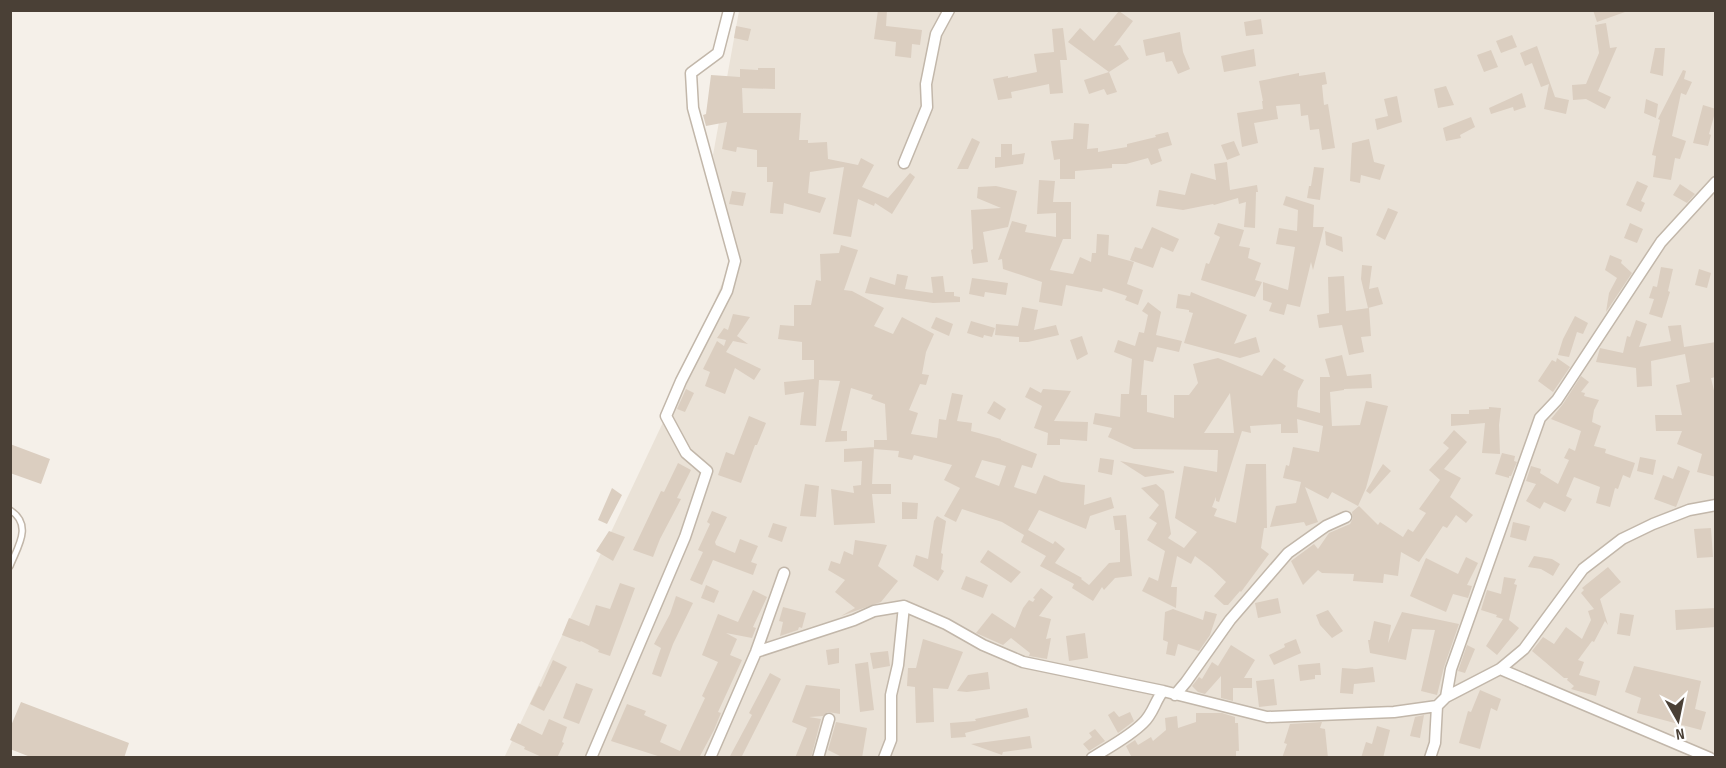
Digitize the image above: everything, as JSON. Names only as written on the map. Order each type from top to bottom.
[{"type":"street","points":[[591,758],[685,537],[707,471],[686,453],[666,416],[681,381],[727,291],[735,261],[693,108],[691,73],[718,53],[729,10]]},
{"type":"street","points":[[904,163],[927,107],[926,84],[936,34],[949,10]]},
{"type":"street","points":[[1446,697],[1451,669],[1540,418],[1557,400],[1661,242],[1716,182]]},
{"type":"street","points":[[756,652],[874,611],[904,606],[1023,662],[1162,691],[1267,717],[1394,712],[1437,706],[1446,697],[1500,669],[1524,649],[1583,569],[1622,539],[1689,510],[1716,505]]},
{"type":"street","points":[[1175,695],[1230,620],[1288,553],[1326,526],[1346,517]]},
{"type":"street","points":[[710,758],[756,652],[784,573]]},
{"type":"street","points":[[884,758],[891,740],[891,695],[898,665],[904,606]]},
{"type":"street","points":[[1500,669],[1710,758]]},
{"type":"street","points":[[1092,758],[1143,723],[1162,691]]},
{"type":"street","points":[[1430,758],[1435,743],[1437,706]]},
{"type":"street","points":[[818,758],[829,719]]},
{"type":"lane","points":[[10,510],[22,521],[23,531],[10,566]]},
{"type":"shaded area","points":[[739,11],[1715,11],[1715,757],[504,758],[666,416],[734,255],[713,155]]},
{"type":"building","points":[[878,10],[887,10],[886,26],[922,30],[920,45],[912,44],[911,58],[895,56],[896,42],[874,39]]},
{"type":"building","points":[[1593,10],[1625,10],[1625,12],[1597,22]]},
{"type":"building","points":[[1119,11],[1133,21],[1114,46],[1120,45],[1129,59],[1109,72],[1068,42],[1080,28],[1094,41]]},
{"type":"building","points":[[1261,19],[1263,34],[1246,36],[1244,22]]},
{"type":"building","points":[[1606,23],[1610,48],[1617,47],[1598,91],[1611,97],[1605,109],[1586,99],[1573,100],[1572,85],[1586,84],[1599,53],[1595,25]]},
{"type":"building","points":[[736,26],[751,29],[748,41],[734,38]]},
{"type":"building","points":[[1063,28],[1067,60],[1060,60],[1063,93],[1050,94],[1049,84],[1011,92],[1012,98],[998,100],[993,79],[1037,72],[1034,54],[1054,52],[1052,29]]},
{"type":"building","points":[[1180,32],[1183,52],[1190,69],[1178,74],[1172,61],[1166,62],[1164,52],[1146,56],[1143,40]]},
{"type":"building","points":[[1512,35],[1517,47],[1501,53],[1496,41]]},
{"type":"building","points":[[1537,46],[1555,97],[1569,100],[1566,114],[1544,109],[1549,84],[1541,87],[1532,63],[1525,66],[1520,53]]},
{"type":"building","points":[[1655,48],[1665,48],[1663,76],[1650,73]]},
{"type":"building","points":[[1254,49],[1256,66],[1224,72],[1221,56]]},
{"type":"building","points":[[1491,50],[1498,67],[1484,72],[1477,55]]},
{"type":"building","points":[[758,68],[775,68],[775,89],[742,88],[743,113],[801,113],[799,140],[808,140],[808,143],[827,142],[828,159],[858,165],[861,158],[874,165],[862,187],[888,198],[910,173],[915,177],[892,214],[875,203],[874,206],[858,199],[851,237],[833,234],[844,167],[810,172],[808,193],[826,198],[820,213],[784,203],[783,214],[770,213],[773,182],[767,182],[767,167],[757,167],[757,150],[737,147],[736,152],[722,149],[727,122],[706,126],[703,115],[706,114],[711,75],[740,77],[740,69],[758,70]]},
{"type":"building","points":[[1683,70],[1686,71],[1684,79],[1692,82],[1686,95],[1681,93],[1672,136],[1686,141],[1680,159],[1675,158],[1671,180],[1653,177],[1656,156],[1652,155],[1660,120],[1658,119]]},
{"type":"building","points":[[1109,72],[1117,92],[1107,95],[1104,89],[1089,94],[1084,80]]},
{"type":"building","points":[[1325,72],[1327,84],[1322,85],[1324,105],[1328,104],[1335,148],[1322,150],[1319,129],[1310,130],[1308,115],[1301,116],[1300,104],[1276,106],[1278,119],[1254,123],[1258,143],[1242,147],[1237,113],[1263,109],[1259,81],[1299,73],[1299,76]]},
{"type":"building","points":[[1446,86],[1454,105],[1438,108],[1434,89]]},
{"type":"building","points":[[1522,93],[1526,107],[1514,111],[1513,107],[1491,114],[1489,108]]},
{"type":"building","points":[[1397,96],[1402,122],[1377,130],[1375,119],[1388,116],[1384,99]]},
{"type":"building","points":[[1646,99],[1658,104],[1656,118],[1644,113]]},
{"type":"building","points":[[1703,105],[1716,109],[1708,146],[1693,143]]},
{"type":"building","points":[[1471,117],[1475,127],[1460,135],[1461,138],[1446,141],[1443,128]]},
{"type":"building","points":[[1074,123],[1089,124],[1087,149],[1098,148],[1098,152],[1127,147],[1127,144],[1168,132],[1172,145],[1158,149],[1162,161],[1151,165],[1148,158],[1126,164],[1112,164],[1112,168],[1075,171],[1075,179],[1060,179],[1060,159],[1054,160],[1051,141],[1073,139]]},
{"type":"building","points":[[972,138],[980,142],[968,169],[957,169]]},
{"type":"building","points":[[1369,139],[1374,162],[1385,165],[1380,180],[1361,175],[1360,183],[1350,181],[1352,143]]},
{"type":"building","points":[[1234,141],[1240,155],[1227,160],[1221,145]]},
{"type":"building","points":[[1001,144],[1012,144],[1012,155],[1025,153],[1023,164],[995,168],[995,157],[1001,157]]},
{"type":"building","points":[[1227,162],[1230,190],[1257,185],[1255,228],[1244,227],[1246,202],[1239,204],[1238,198],[1183,210],[1156,206],[1159,190],[1185,195],[1191,173],[1216,180],[1214,164]]},
{"type":"building","points":[[1314,167],[1324,168],[1320,200],[1307,198]]},
{"type":"building","points":[[1039,180],[1055,181],[1053,202],[1071,202],[1071,239],[1063,239],[1050,270],[1073,274],[1080,257],[1091,262],[1092,253],[1096,253],[1097,234],[1109,235],[1108,255],[1134,262],[1127,284],[1143,290],[1138,305],[1125,300],[1127,296],[1103,288],[1102,292],[1066,285],[1062,306],[1039,302],[1042,282],[1003,269],[1002,259],[998,260],[1012,221],[1027,225],[1025,232],[1056,237],[1056,213],[1037,214]]},
{"type":"building","points":[[1637,181],[1648,186],[1641,201],[1645,203],[1641,212],[1626,205]]},
{"type":"building","points":[[1680,184],[1695,194],[1687,203],[1673,195]]},
{"type":"building","points":[[996,186],[1017,191],[1008,227],[983,232],[988,262],[973,264],[971,210],[1001,208],[977,198],[978,187]]},
{"type":"building","points":[[732,191],[746,193],[743,206],[729,204]]},
{"type":"building","points":[[1286,196],[1314,205],[1313,227],[1324,227],[1313,270],[1311,262],[1300,307],[1287,304],[1284,315],[1269,311],[1272,303],[1263,300],[1263,282],[1288,290],[1295,247],[1276,244],[1279,228],[1297,231],[1298,210],[1283,205]]},
{"type":"building","points":[[1388,208],[1398,212],[1385,240],[1376,235]]},
{"type":"building","points":[[1218,223],[1244,230],[1239,246],[1250,248],[1248,258],[1261,263],[1255,280],[1262,282],[1255,297],[1201,280],[1206,263],[1209,264],[1220,237],[1214,234]]},
{"type":"building","points":[[1630,223],[1643,229],[1637,243],[1624,238]]},
{"type":"building","points":[[1152,227],[1179,239],[1173,252],[1161,247],[1153,268],[1130,260],[1135,247],[1142,249]]},
{"type":"building","points":[[1325,231],[1342,237],[1343,252],[1326,245]]},
{"type":"building","points":[[841,245],[858,250],[844,290],[852,291],[884,308],[874,326],[893,334],[902,317],[934,334],[926,352],[922,374],[929,375],[926,385],[920,384],[909,410],[918,413],[911,434],[937,438],[939,419],[946,420],[952,393],[963,395],[957,421],[972,423],[971,431],[1001,439],[1037,454],[1032,468],[1022,465],[1014,487],[1036,494],[1044,475],[1061,482],[1085,485],[1084,505],[1111,497],[1114,508],[1090,516],[1086,529],[1039,510],[1028,530],[1053,544],[1055,541],[1065,549],[1055,563],[1082,578],[1089,585],[1109,563],[1120,562],[1120,530],[1115,530],[1113,516],[1126,515],[1132,576],[1115,578],[1104,590],[1102,587],[1093,601],[1072,588],[1074,584],[1040,566],[1046,556],[1021,542],[1024,535],[1002,522],[962,509],[956,522],[944,516],[960,488],[944,480],[952,465],[914,455],[912,460],[898,457],[899,451],[874,449],[874,440],[887,440],[885,404],[871,399],[873,395],[851,388],[841,431],[847,431],[847,441],[825,442],[840,381],[819,380],[816,426],[800,425],[804,392],[785,395],[784,382],[814,379],[814,360],[802,360],[802,342],[778,339],[780,325],[794,326],[794,305],[811,305],[816,280],[821,281],[820,254],[839,253]],"holes":[[[982,460],[1006,466],[999,486],[975,477]]]},
{"type":"building","points":[[1610,255],[1622,260],[1621,263],[1632,273],[1606,312],[1609,293],[1617,278],[1605,270]]},
{"type":"building","points":[[1362,265],[1372,266],[1369,289],[1378,287],[1383,304],[1368,308],[1361,279]]},
{"type":"building","points":[[1661,267],[1673,269],[1668,291],[1670,292],[1662,318],[1649,314],[1654,299],[1649,298],[1653,286],[1657,287]]},
{"type":"building","points":[[1699,269],[1711,273],[1707,288],[1695,285]]},
{"type":"building","points":[[897,274],[908,276],[905,289],[933,293],[931,277],[943,276],[945,292],[954,292],[954,296],[960,297],[960,302],[933,303],[865,293],[870,277],[895,285]]},
{"type":"building","points":[[1344,276],[1346,311],[1369,308],[1371,336],[1361,337],[1364,352],[1349,355],[1342,325],[1319,328],[1317,315],[1329,313],[1328,277]]},
{"type":"building","points":[[972,278],[1008,283],[1006,295],[985,292],[984,297],[969,294]]},
{"type":"building","points":[[1191,292],[1247,315],[1234,344],[1256,337],[1260,352],[1240,358],[1184,343],[1193,313],[1176,308],[1178,294],[1190,296]]},
{"type":"building","points":[[1148,302],[1161,312],[1156,335],[1182,341],[1179,352],[1157,347],[1153,362],[1144,360],[1141,395],[1147,395],[1147,412],[1174,418],[1174,395],[1189,395],[1198,383],[1193,364],[1218,358],[1262,376],[1274,358],[1286,366],[1283,370],[1304,380],[1298,391],[1297,407],[1320,413],[1320,377],[1330,377],[1325,359],[1342,355],[1347,376],[1371,374],[1372,388],[1330,392],[1332,426],[1360,425],[1366,401],[1388,406],[1366,488],[1358,506],[1332,492],[1328,499],[1305,487],[1318,522],[1306,526],[1304,522],[1270,527],[1276,506],[1296,503],[1301,482],[1283,478],[1286,465],[1289,466],[1293,447],[1319,452],[1323,426],[1297,419],[1298,433],[1281,433],[1281,424],[1250,426],[1251,433],[1242,431],[1219,502],[1216,501],[1216,497],[1212,507],[1217,509],[1214,516],[1236,523],[1246,464],[1266,464],[1267,528],[1264,528],[1261,548],[1269,554],[1241,592],[1228,605],[1224,605],[1214,596],[1226,582],[1195,556],[1191,564],[1177,556],[1171,587],[1177,587],[1176,608],[1142,591],[1149,577],[1158,581],[1165,551],[1147,540],[1157,523],[1149,518],[1159,505],[1141,488],[1156,484],[1164,491],[1171,534],[1168,538],[1184,548],[1197,532],[1175,518],[1184,466],[1217,472],[1218,450],[1134,449],[1108,437],[1112,428],[1093,424],[1095,413],[1120,417],[1121,394],[1129,394],[1132,359],[1114,352],[1118,340],[1135,346],[1139,332],[1144,333],[1148,315],[1142,311]],"holes":[[[1230,393],[1234,433],[1204,433]]]},
{"type":"building","points":[[1022,307],[1038,310],[1034,330],[1056,325],[1059,335],[1019,342],[1019,337],[995,335],[996,324],[1018,326]]},
{"type":"building","points":[[733,314],[750,317],[737,336],[748,344],[733,341],[726,352],[761,369],[754,380],[735,368],[725,394],[705,386],[710,372],[703,369],[717,341],[724,346],[726,340],[717,338],[724,328],[728,330]]},
{"type":"building","points":[[1575,316],[1588,323],[1583,334],[1577,332],[1569,357],[1558,355],[1563,339]]},
{"type":"building","points":[[936,317],[953,324],[949,336],[931,328]]},
{"type":"building","points":[[1636,320],[1647,324],[1639,347],[1671,341],[1668,326],[1681,325],[1684,347],[1716,342],[1716,377],[1711,378],[1715,395],[1716,477],[1697,472],[1702,454],[1677,444],[1682,431],[1656,431],[1655,415],[1682,415],[1676,385],[1690,382],[1685,354],[1651,361],[1652,386],[1637,387],[1636,368],[1596,362],[1600,348],[1623,353],[1627,336],[1630,337]]},
{"type":"building","points":[[971,321],[995,328],[992,337],[984,335],[983,338],[967,333]]},
{"type":"building","points":[[1082,336],[1088,354],[1077,360],[1070,340]]},
{"type":"building","points":[[1557,358],[1570,367],[1553,392],[1538,381],[1552,360],[1556,362]]},
{"type":"building","points":[[1581,376],[1589,382],[1581,392],[1585,393],[1584,396],[1599,400],[1592,422],[1601,426],[1594,446],[1606,449],[1605,453],[1635,463],[1630,478],[1623,475],[1618,489],[1615,488],[1610,507],[1596,503],[1600,487],[1574,477],[1566,496],[1572,499],[1565,512],[1544,502],[1540,509],[1526,501],[1536,484],[1526,481],[1531,466],[1541,469],[1540,473],[1558,484],[1569,460],[1564,458],[1569,448],[1575,451],[1581,431],[1551,419]]},
{"type":"building","points":[[1030,387],[1041,393],[1043,389],[1071,391],[1054,421],[1088,422],[1087,441],[1060,439],[1060,445],[1047,445],[1048,433],[1034,428],[1042,406],[1025,397]]},
{"type":"building","points":[[686,389],[694,393],[685,412],[677,409]]},
{"type":"building","points":[[994,401],[1006,409],[1000,420],[987,413]]},
{"type":"building","points":[[1489,407],[1501,408],[1500,454],[1482,453],[1485,423],[1451,426],[1451,414],[1469,414],[1469,410],[1489,409]]},
{"type":"building","points":[[749,416],[766,423],[741,483],[718,475],[726,452],[734,455]]},
{"type":"building","points":[[1454,430],[1467,442],[1444,469],[1461,478],[1450,497],[1473,515],[1466,523],[1456,515],[1447,528],[1443,526],[1419,562],[1401,552],[1398,576],[1384,574],[1383,583],[1353,581],[1354,574],[1322,573],[1318,570],[1303,585],[1291,561],[1314,544],[1318,549],[1329,533],[1350,524],[1353,518],[1352,512],[1359,506],[1378,525],[1380,522],[1403,537],[1408,529],[1413,532],[1426,513],[1419,509],[1440,480],[1429,470],[1449,448],[1443,443]]},
{"type":"building","points":[[10,444],[50,459],[41,484],[10,473]]},
{"type":"building","points":[[874,447],[872,484],[891,484],[891,494],[872,494],[875,523],[834,525],[831,489],[854,493],[853,486],[861,485],[862,461],[844,462],[844,449]]},
{"type":"building","points":[[1502,453],[1515,456],[1514,461],[1517,462],[1509,478],[1495,474]]},
{"type":"building","points":[[1640,457],[1656,460],[1653,475],[1637,471]]},
{"type":"building","points":[[1100,458],[1114,460],[1112,475],[1098,472]]},
{"type":"building","points":[[1120,461],[1174,471],[1174,473],[1145,477]]},
{"type":"building","points":[[678,463],[691,470],[677,498],[681,499],[653,557],[633,550],[661,491],[664,492]]},
{"type":"building","points":[[1383,464],[1391,471],[1370,494],[1366,491]]},
{"type":"building","points":[[1678,466],[1690,471],[1676,507],[1654,499],[1663,475],[1673,479]]},
{"type":"building","points":[[805,484],[819,486],[816,517],[800,516]]},
{"type":"building","points":[[612,488],[622,495],[607,524],[598,520]]},
{"type":"building","points":[[902,502],[918,503],[917,519],[902,519]]},
{"type":"building","points":[[712,511],[727,517],[715,542],[716,545],[735,553],[740,539],[758,546],[751,562],[757,564],[753,575],[713,560],[702,585],[690,580],[703,552],[698,550],[710,524],[707,522]]},
{"type":"building","points":[[937,516],[946,521],[941,553],[943,554],[941,569],[944,571],[938,581],[913,566],[916,555],[928,559],[934,521]]},
{"type":"building","points":[[1513,522],[1530,526],[1526,541],[1510,537]]},
{"type":"building","points":[[773,523],[787,527],[782,542],[768,537]]},
{"type":"building","points":[[1711,528],[1713,557],[1697,558],[1694,529]]},
{"type":"building","points":[[609,531],[625,537],[613,561],[596,551]]},
{"type":"building","points":[[855,540],[887,545],[878,566],[898,581],[881,602],[841,616],[855,608],[835,592],[845,580],[828,570],[831,561],[840,564],[844,551],[853,555]]},
{"type":"building","points":[[988,550],[1021,572],[1011,583],[980,562]]},
{"type":"building","points":[[1534,556],[1552,559],[1560,564],[1553,576],[1541,569],[1528,567]]},
{"type":"building","points":[[1466,557],[1478,563],[1467,585],[1472,586],[1468,598],[1453,594],[1446,612],[1410,596],[1426,558],[1458,574]]},
{"type":"building","points":[[1608,567],[1621,582],[1600,599],[1608,625],[1605,621],[1594,642],[1592,641],[1578,660],[1584,662],[1579,675],[1600,681],[1596,696],[1571,689],[1574,686],[1567,680],[1568,678],[1564,678],[1532,651],[1543,637],[1554,644],[1566,627],[1582,639],[1591,620],[1588,611],[1594,609],[1581,593],[1584,590],[1582,588]]},
{"type":"building","points":[[966,576],[988,585],[983,598],[961,589]]},
{"type":"building","points":[[1504,577],[1516,579],[1514,584],[1517,585],[1509,620],[1519,628],[1497,655],[1486,646],[1503,619],[1481,610],[1487,590],[1501,594]]},
{"type":"building","points":[[620,583],[635,588],[610,656],[598,652],[599,650],[581,641],[562,635],[569,618],[589,626],[596,605],[610,609]]},
{"type":"building","points":[[706,585],[719,591],[714,603],[701,598]]},
{"type":"building","points":[[1041,588],[1053,597],[1039,616],[1051,619],[1046,639],[1051,638],[1047,659],[1029,656],[1030,653],[1011,638],[1003,645],[976,633],[992,613],[1015,628],[1023,608],[1029,600],[1033,602],[1035,599],[1033,598]]},
{"type":"building","points":[[753,590],[767,597],[753,627],[756,628],[752,638],[726,633],[737,639],[730,655],[742,660],[718,712],[721,713],[714,730],[699,758],[664,758],[611,741],[627,704],[646,711],[644,715],[667,725],[660,742],[680,751],[705,698],[702,696],[718,662],[702,655],[718,614],[738,622]]},
{"type":"building","points":[[676,596],[693,603],[673,644],[661,677],[652,674],[661,648],[654,644],[670,614]]},
{"type":"building","points":[[1278,598],[1281,613],[1258,618],[1255,603]]},
{"type":"building","points":[[783,607],[806,613],[802,628],[799,627],[798,630],[780,636],[783,622],[779,621]]},
{"type":"building","points":[[1716,608],[1716,627],[1676,630],[1675,610]]},
{"type":"building","points":[[1173,609],[1203,620],[1205,611],[1217,614],[1210,635],[1199,651],[1178,644],[1175,656],[1166,654],[1168,642],[1163,640],[1165,612]]},
{"type":"building","points":[[1328,610],[1343,631],[1332,638],[1320,625],[1316,615]]},
{"type":"building","points":[[1402,612],[1459,624],[1437,695],[1421,691],[1435,630],[1412,629],[1406,660],[1370,653],[1368,640],[1370,640],[1374,621],[1391,625],[1388,643]]},
{"type":"building","points":[[1620,613],[1634,615],[1630,636],[1617,634]]},
{"type":"building","points":[[1085,633],[1088,658],[1069,661],[1066,636]]},
{"type":"building","points":[[923,639],[963,652],[948,689],[933,688],[934,722],[916,723],[915,687],[907,686],[908,668],[916,668]]},
{"type":"building","points":[[1296,639],[1301,653],[1274,665],[1269,655],[1285,647],[1284,644]]},
{"type":"building","points":[[1231,645],[1255,660],[1244,678],[1252,678],[1252,688],[1233,688],[1233,701],[1221,698],[1221,676],[1205,694],[1198,692],[1192,686],[1199,677],[1202,679],[1212,662],[1218,666]]},
{"type":"building","points":[[1467,645],[1475,649],[1465,673],[1458,671]]},
{"type":"building","points":[[839,648],[839,663],[828,665],[826,650]]},
{"type":"building","points":[[888,651],[890,666],[873,669],[870,653]]},
{"type":"building","points":[[553,660],[567,667],[544,711],[530,704],[539,686],[541,687]]},
{"type":"building","points":[[868,662],[874,710],[860,712],[855,664]]},
{"type":"building","points":[[1320,663],[1321,675],[1315,675],[1315,679],[1300,681],[1298,665]]},
{"type":"building","points":[[1634,666],[1701,681],[1695,709],[1706,712],[1701,730],[1637,713],[1641,698],[1625,692]]},
{"type":"building","points":[[1373,667],[1375,682],[1354,684],[1353,694],[1340,693],[1342,668]]},
{"type":"building","points":[[988,672],[990,689],[957,691],[968,675]]},
{"type":"building","points":[[770,673],[781,679],[741,758],[729,758],[752,715],[749,713]]},
{"type":"building","points":[[1274,679],[1277,705],[1259,707],[1256,681]]},
{"type":"building","points":[[576,683],[593,689],[579,724],[563,718]]},
{"type":"building","points":[[806,685],[840,689],[840,714],[828,712],[823,716],[809,717],[821,719],[811,758],[795,758],[807,728],[792,722]]},
{"type":"building","points":[[1480,690],[1501,699],[1497,711],[1491,708],[1480,749],[1459,743],[1468,711],[1471,712]]},
{"type":"building","points":[[21,702],[129,743],[124,758],[33,758],[10,749],[10,728]]},
{"type":"building","points":[[1027,708],[1029,717],[965,733],[966,737],[951,738],[950,723],[976,721],[975,719]]},
{"type":"building","points":[[1114,711],[1119,717],[1130,712],[1134,721],[1118,733],[1108,715]]},
{"type":"building","points":[[1196,713],[1222,713],[1235,717],[1235,723],[1238,723],[1239,751],[1236,751],[1236,758],[1132,758],[1126,746],[1135,740],[1138,745],[1151,737],[1153,741],[1166,730],[1165,718],[1177,716],[1178,728],[1196,722]]},
{"type":"building","points":[[1424,715],[1420,738],[1410,736],[1415,717]]},
{"type":"building","points":[[549,719],[567,727],[562,742],[564,743],[557,758],[544,758],[510,740],[518,723],[542,735]]},
{"type":"building","points":[[836,722],[867,728],[862,758],[844,758],[828,750]]},
{"type":"building","points":[[1322,722],[1320,728],[1325,729],[1328,758],[1282,758],[1290,724]]},
{"type":"building","points":[[1377,726],[1390,730],[1383,758],[1361,758],[1366,742],[1372,744]]},
{"type":"building","points":[[1095,729],[1105,741],[1089,751],[1083,744],[1092,737],[1089,733]]},
{"type":"building","points":[[1030,736],[1032,748],[1003,752],[1002,755],[971,744]]}]
